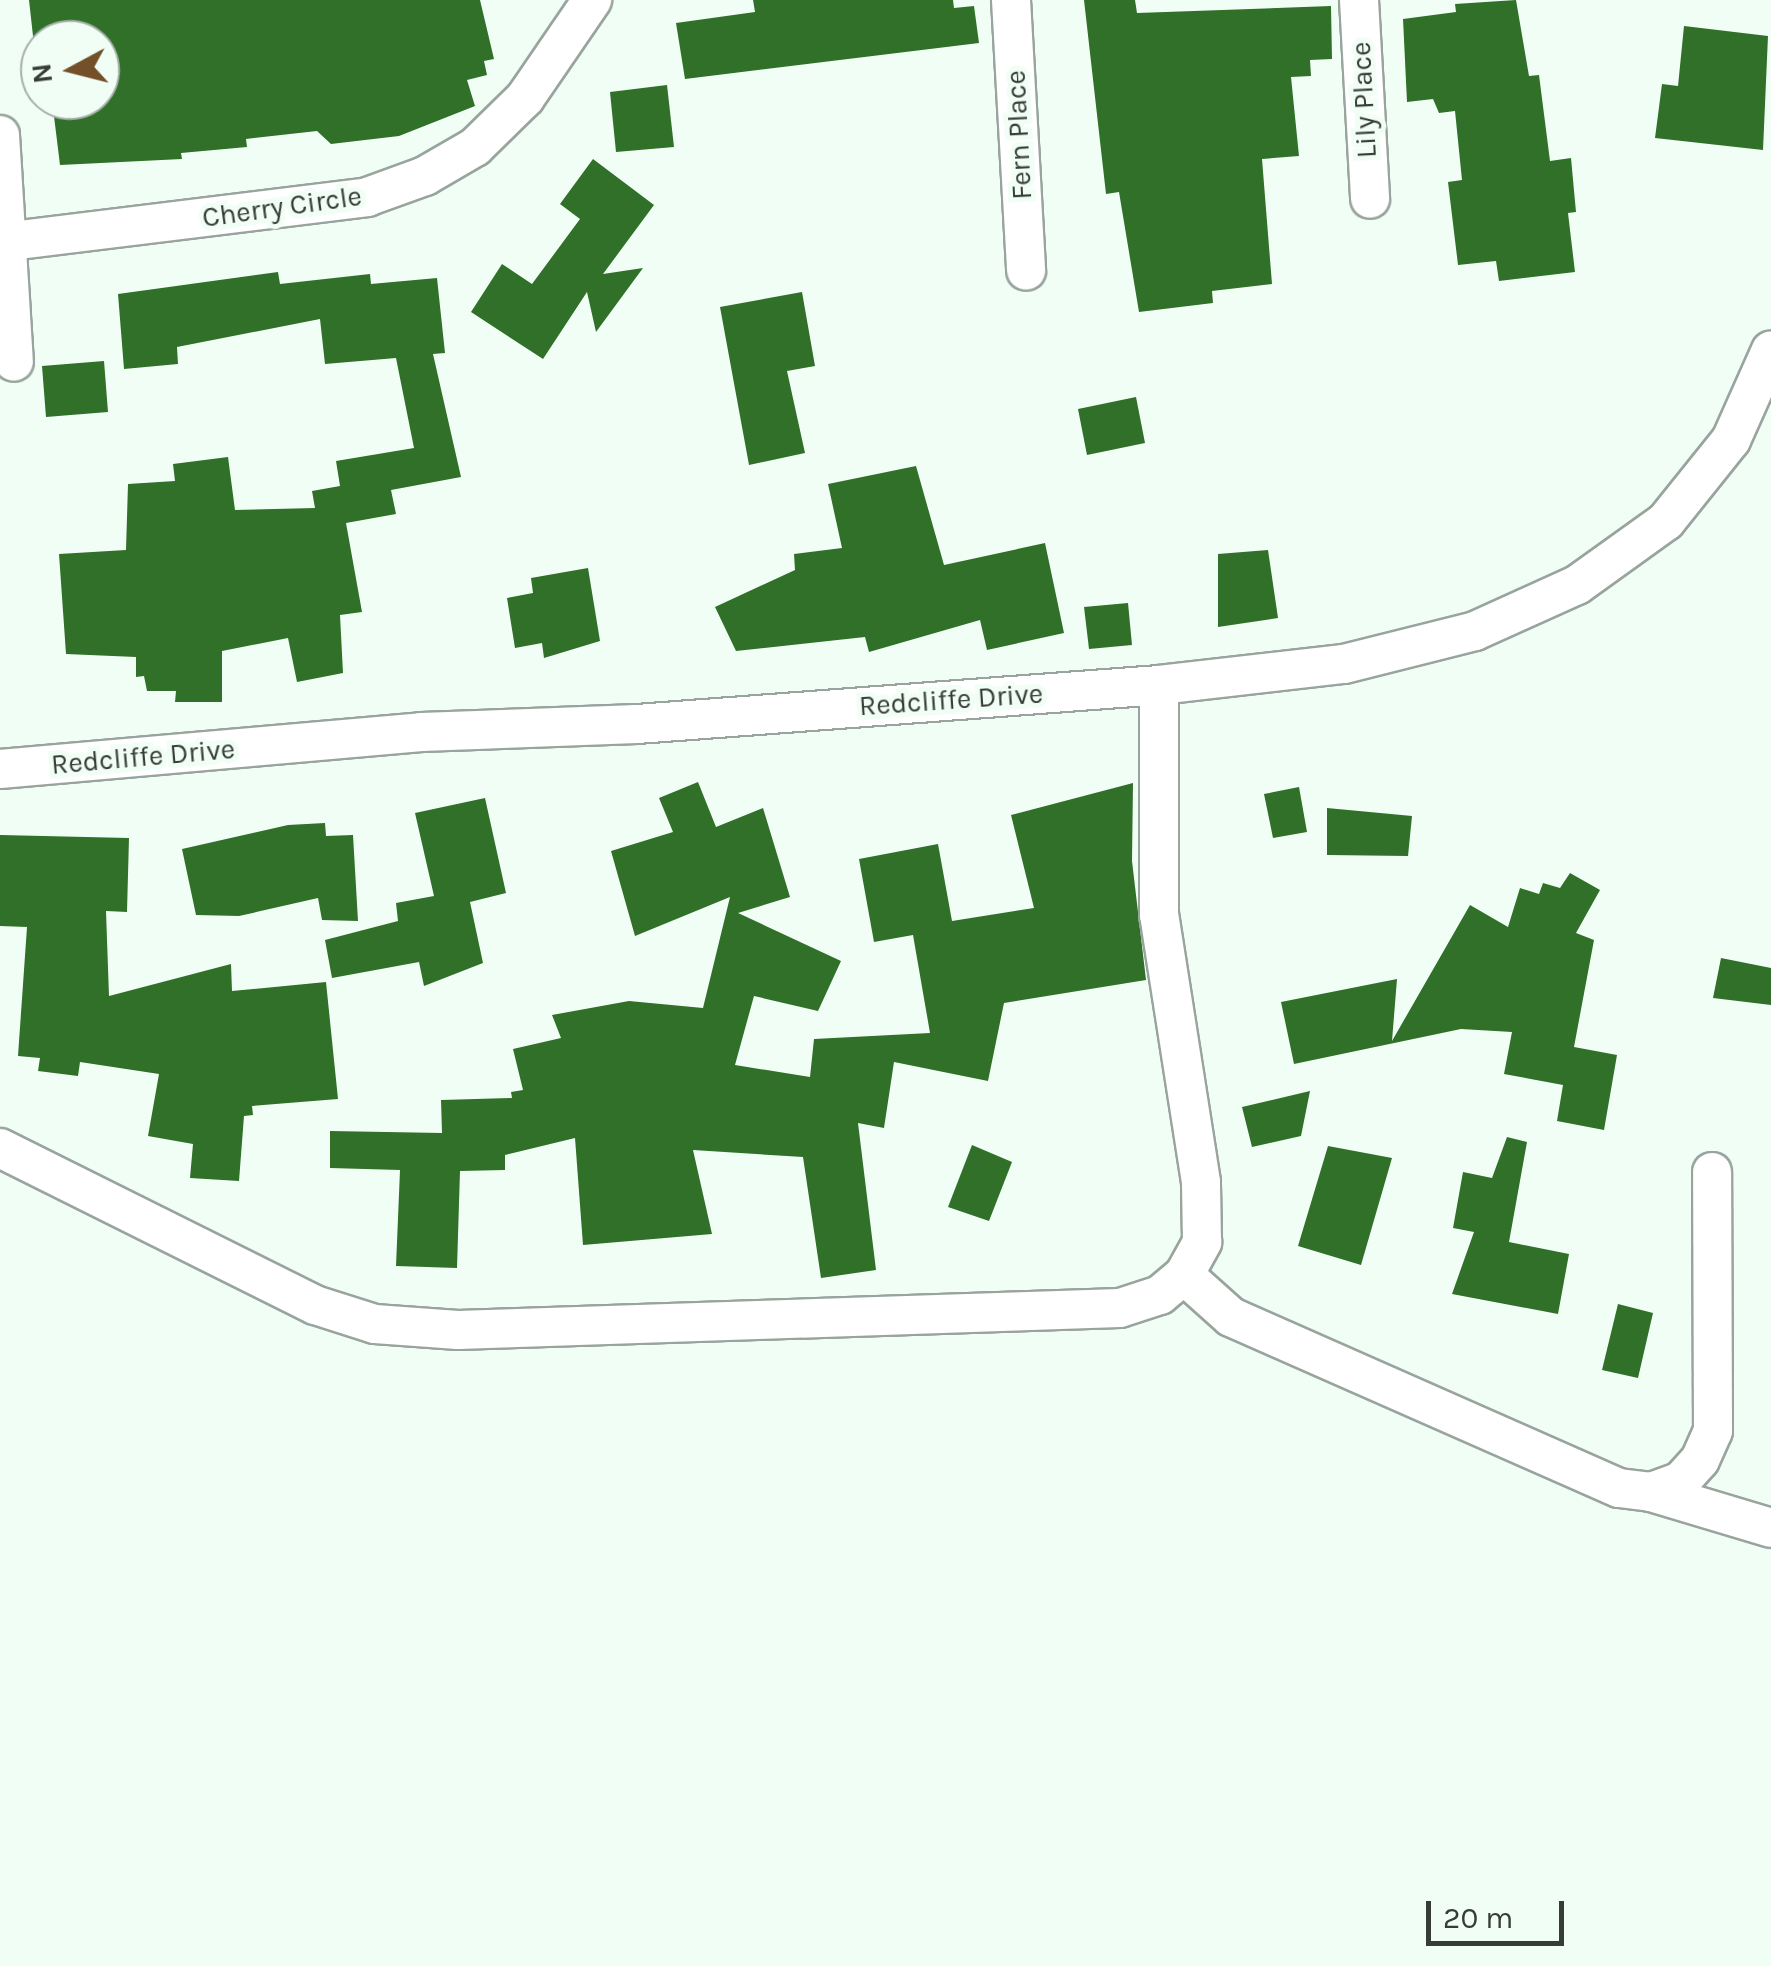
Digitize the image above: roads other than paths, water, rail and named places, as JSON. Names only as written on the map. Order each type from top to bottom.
[{"type":"street","name":"Cherry Circle","points":[[11,242],[367,197],[425,176],[474,147],[525,98],[592,0]]},
{"type":"street","name":"Fern Place","points":[[1012,0],[1026,271]]},
{"type":"street","name":"Lily Place","points":[[1359,0],[1370,199]]},
{"type":"street","points":[[0,135],[11,242],[14,362]]},
{"type":"street","name":"Redcliffe Drive","points":[[0,769],[422,732],[638,724],[1159,685],[1344,664],[1475,631],[1577,585],[1666,521],[1730,440],[1771,350]]},
{"type":"street","points":[[0,1148],[316,1305],[375,1324],[458,1330],[1120,1308],[1160,1295],[1184,1275],[1202,1242],[1201,1182],[1159,915],[1159,685]]},
{"type":"street","points":[[1651,1492],[1680,1481],[1700,1460],[1713,1431],[1712,1172]]},
{"type":"street","points":[[1184,1275],[1231,1317],[1618,1488],[1651,1492],[1771,1528]]}]
